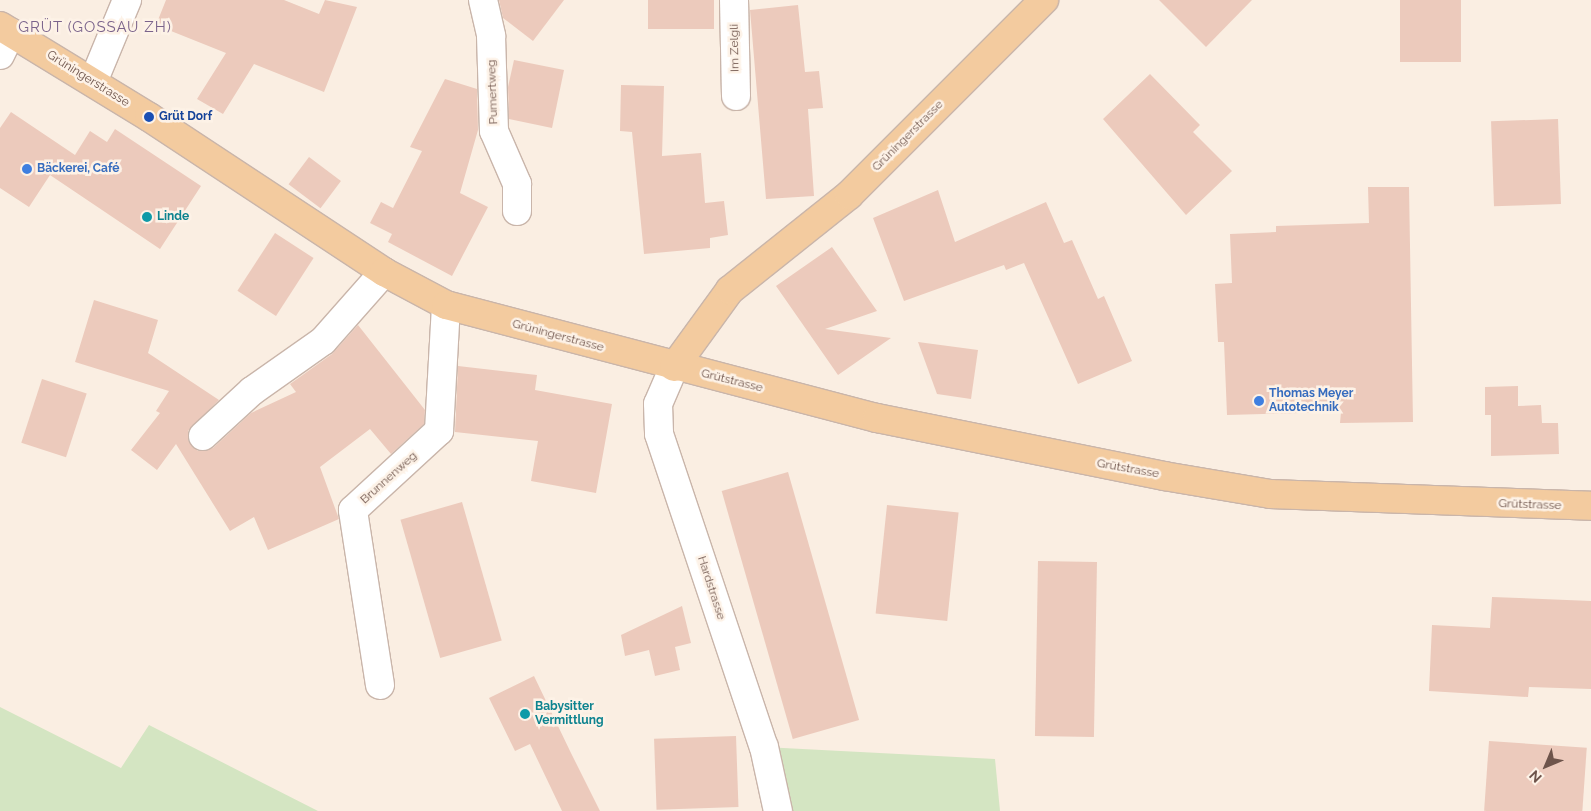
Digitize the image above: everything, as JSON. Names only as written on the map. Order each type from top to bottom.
[{"type":"main road","name":"Grüningerstrasse","points":[[4,38],[93,82],[384,272],[446,305],[674,366],[730,290],[849,194],[1044,0]]},
{"type":"main road","name":"Grütstrasse","points":[[674,366],[1038,453],[1270,494],[1591,506]]},
{"type":"street","points":[[93,82],[127,0]]},
{"type":"street","name":"Pumertweg","points":[[483,0],[491,36],[494,131],[517,184],[517,211]]},
{"type":"street","name":"Im Zelgli","points":[[734,0],[736,96]]},
{"type":"street","points":[[203,436],[252,391],[323,341],[384,272]]},
{"type":"street","name":"Brunnenweg","points":[[380,684],[353,510],[439,431],[446,305]]},
{"type":"street","name":"Hardstrasse","points":[[674,366],[658,404],[659,434],[764,747],[778,811]]},
{"type":"green space","points":[[0,707],[121,768],[149,725],[318,811],[0,811]]},
{"type":"green space","points":[[764,747],[995,759],[1000,811],[778,811]]},
{"type":"building","points":[[166,0],[284,0],[319,14],[325,0],[357,7],[324,92],[254,64],[223,114],[197,99],[226,53],[156,25]]},
{"type":"building","points":[[499,0],[564,0],[533,41],[503,18]]},
{"type":"building","points":[[648,0],[714,0],[714,29],[648,29]]},
{"type":"building","points":[[1159,0],[1252,0],[1206,47]]},
{"type":"building","points":[[1400,0],[1461,0],[1461,62],[1400,62]]},
{"type":"building","points":[[798,5],[805,72],[819,71],[823,108],[808,109],[814,196],[766,199],[750,10]]},
{"type":"building","points":[[514,60],[564,70],[552,128],[509,119],[508,87]]},
{"type":"building","points":[[1150,74],[1200,125],[1193,132],[1232,171],[1186,215],[1103,119]]},
{"type":"building","points":[[445,79],[477,89],[478,130],[460,193],[488,207],[452,276],[388,242],[392,234],[370,223],[381,202],[393,208],[422,151],[410,147]]},
{"type":"building","points":[[621,85],[664,86],[662,156],[701,153],[705,203],[724,201],[728,235],[710,238],[710,248],[644,254],[632,132],[620,131]]},
{"type":"building","name":"Linde","points":[[11,112],[75,155],[90,131],[107,142],[115,129],[201,186],[160,249],[50,175],[29,207],[0,188],[0,128]]},
{"type":"building","points":[[1558,119],[1561,204],[1494,206],[1491,121]]},
{"type":"building","points":[[309,157],[341,181],[320,208],[289,184]]},
{"type":"building","points":[[1368,187],[1409,187],[1413,422],[1340,423],[1341,412],[1227,415],[1224,342],[1218,342],[1215,284],[1232,283],[1230,234],[1276,232],[1276,226],[1369,223]]},
{"type":"building","points":[[938,190],[955,242],[1046,202],[1064,243],[1072,240],[1098,299],[1104,296],[1132,361],[1078,384],[1024,263],[1006,270],[1004,265],[904,301],[873,218]]},
{"type":"building","points":[[275,233],[314,258],[276,316],[237,291]]},
{"type":"building","points":[[832,247],[877,311],[825,329],[891,338],[838,375],[776,286]]},
{"type":"building","points":[[94,300],[158,320],[148,353],[219,400],[188,431],[188,440],[198,451],[213,448],[251,413],[296,392],[290,384],[332,354],[358,325],[425,410],[424,424],[391,454],[370,429],[320,467],[339,519],[268,550],[254,517],[230,531],[176,444],[157,470],[131,450],[160,413],[156,411],[169,391],[75,362]]},
{"type":"building","points":[[918,342],[978,350],[971,399],[937,394]]},
{"type":"building","points":[[458,366],[537,375],[535,390],[612,404],[596,493],[531,481],[538,441],[455,432]]},
{"type":"building","points":[[42,379],[87,394],[66,457],[21,443]]},
{"type":"building","points":[[1518,386],[1518,406],[1541,405],[1542,423],[1558,423],[1559,454],[1491,456],[1491,415],[1485,415],[1485,387]]},
{"type":"building","points":[[788,472],[859,720],[793,739],[722,491]]},
{"type":"building","points":[[462,502],[502,640],[440,658],[400,520]]},
{"type":"building","points":[[887,505],[959,513],[947,621],[876,613]]},
{"type":"building","points":[[1038,561],[1097,562],[1094,737],[1035,736]]},
{"type":"building","points":[[1492,597],[1591,601],[1591,689],[1529,687],[1528,697],[1429,691],[1432,625],[1490,628]]},
{"type":"building","points":[[682,606],[691,643],[675,647],[680,670],[655,676],[649,650],[625,656],[621,635]]},
{"type":"building","points":[[534,676],[600,811],[562,811],[530,744],[515,751],[489,698]]},
{"type":"building","points":[[736,736],[738,807],[657,810],[654,739]]},
{"type":"building","points":[[1489,741],[1587,748],[1582,811],[1484,811]]},
{"type":"place","name":"Grüt Dorf","points":[[149,117]]},
{"type":"place","name":"Bäckerei, Café","points":[[27,169]]},
{"type":"place","name":"Linde","points":[[147,217]]},
{"type":"place","name":"Thomas Meyer Autotechnik","points":[[1259,401]]},
{"type":"place","name":"Babysitter Vermittlung","points":[[525,714]]},
{"type":"district","name":"GRÜT (GOSSAU ZH)","points":[[95,28]]}]
